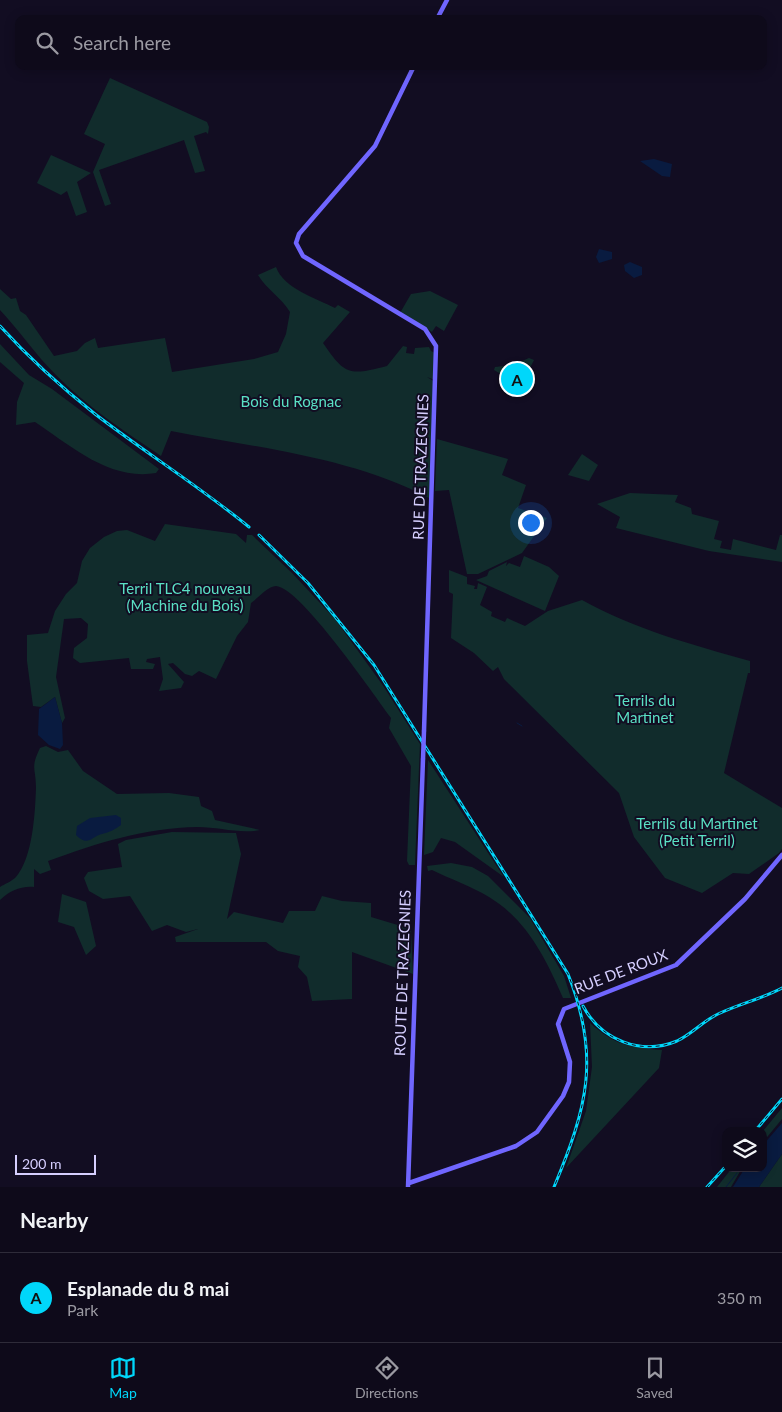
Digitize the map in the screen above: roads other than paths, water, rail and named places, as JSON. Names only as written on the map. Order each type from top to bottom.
[{"type":"main road","points":[[440,15],[447,0]]},
{"type":"main road","name":"RUE DE TRAZEGNIES","points":[[412,70],[376,142],[357,168],[298,235],[296,242],[298,250],[306,258],[424,329],[432,336],[437,348],[423,759]]},
{"type":"main road","name":"ROUTE DE TRAZEGNIES","points":[[408,1185],[423,759]]},
{"type":"main road","name":"RUE DE ROUX","points":[[408,1185],[516,1146],[533,1135],[562,1098],[569,1082],[570,1063],[558,1024],[563,1009],[571,1004],[658,974],[676,965],[753,891],[782,855]]},
{"type":"water","points":[[654,159],[672,164],[670,177],[662,176],[640,161]]},
{"type":"water","points":[[599,249],[612,252],[612,259],[599,263],[596,257]]},
{"type":"water","points":[[630,262],[642,267],[642,275],[634,278],[625,271],[624,265]]},
{"type":"water","points":[[55,697],[62,723],[63,745],[60,749],[49,745],[38,735],[39,709]]},
{"type":"water","points":[[116,815],[121,818],[121,825],[112,831],[87,841],[80,839],[76,835],[77,826],[90,818]]},
{"type":"water","points":[[782,1123],[782,1154],[759,1187],[733,1187],[742,1172],[767,1172],[767,1140]]},
{"type":"waterway","points":[[517,723],[522,726]]},
{"type":"waterway","points":[[726,1187],[737,1173]]},
{"type":"railway","points":[[0,326],[46,372],[95,414],[249,527]]},
{"type":"railway","points":[[259,535],[308,583],[374,665],[568,974],[578,1004],[584,1031],[587,1057],[586,1082],[575,1132],[554,1187]]},
{"type":"railway","points":[[583,1006],[600,1028],[611,1036],[623,1042],[650,1047],[677,1041],[718,1014],[782,988]]},
{"type":"railway","points":[[758,1127],[782,1099]]},
{"type":"railway","points":[[707,1187],[722,1170]]},
{"type":"place","name":"Esplanade du 8 mai","points":[[517,379]]},
{"type":"park label","name":"Bois du Rognac","points":[[291,402]]},
{"type":"park label","name":"Terril TLC4 nouveau (Machine du Bois)","points":[[185,598]]},
{"type":"park label","name":"Terrils du Martinet","points":[[645,710]]},
{"type":"park label","name":"Terrils du Martinet (Petit Terril)","points":[[697,832]]}]
